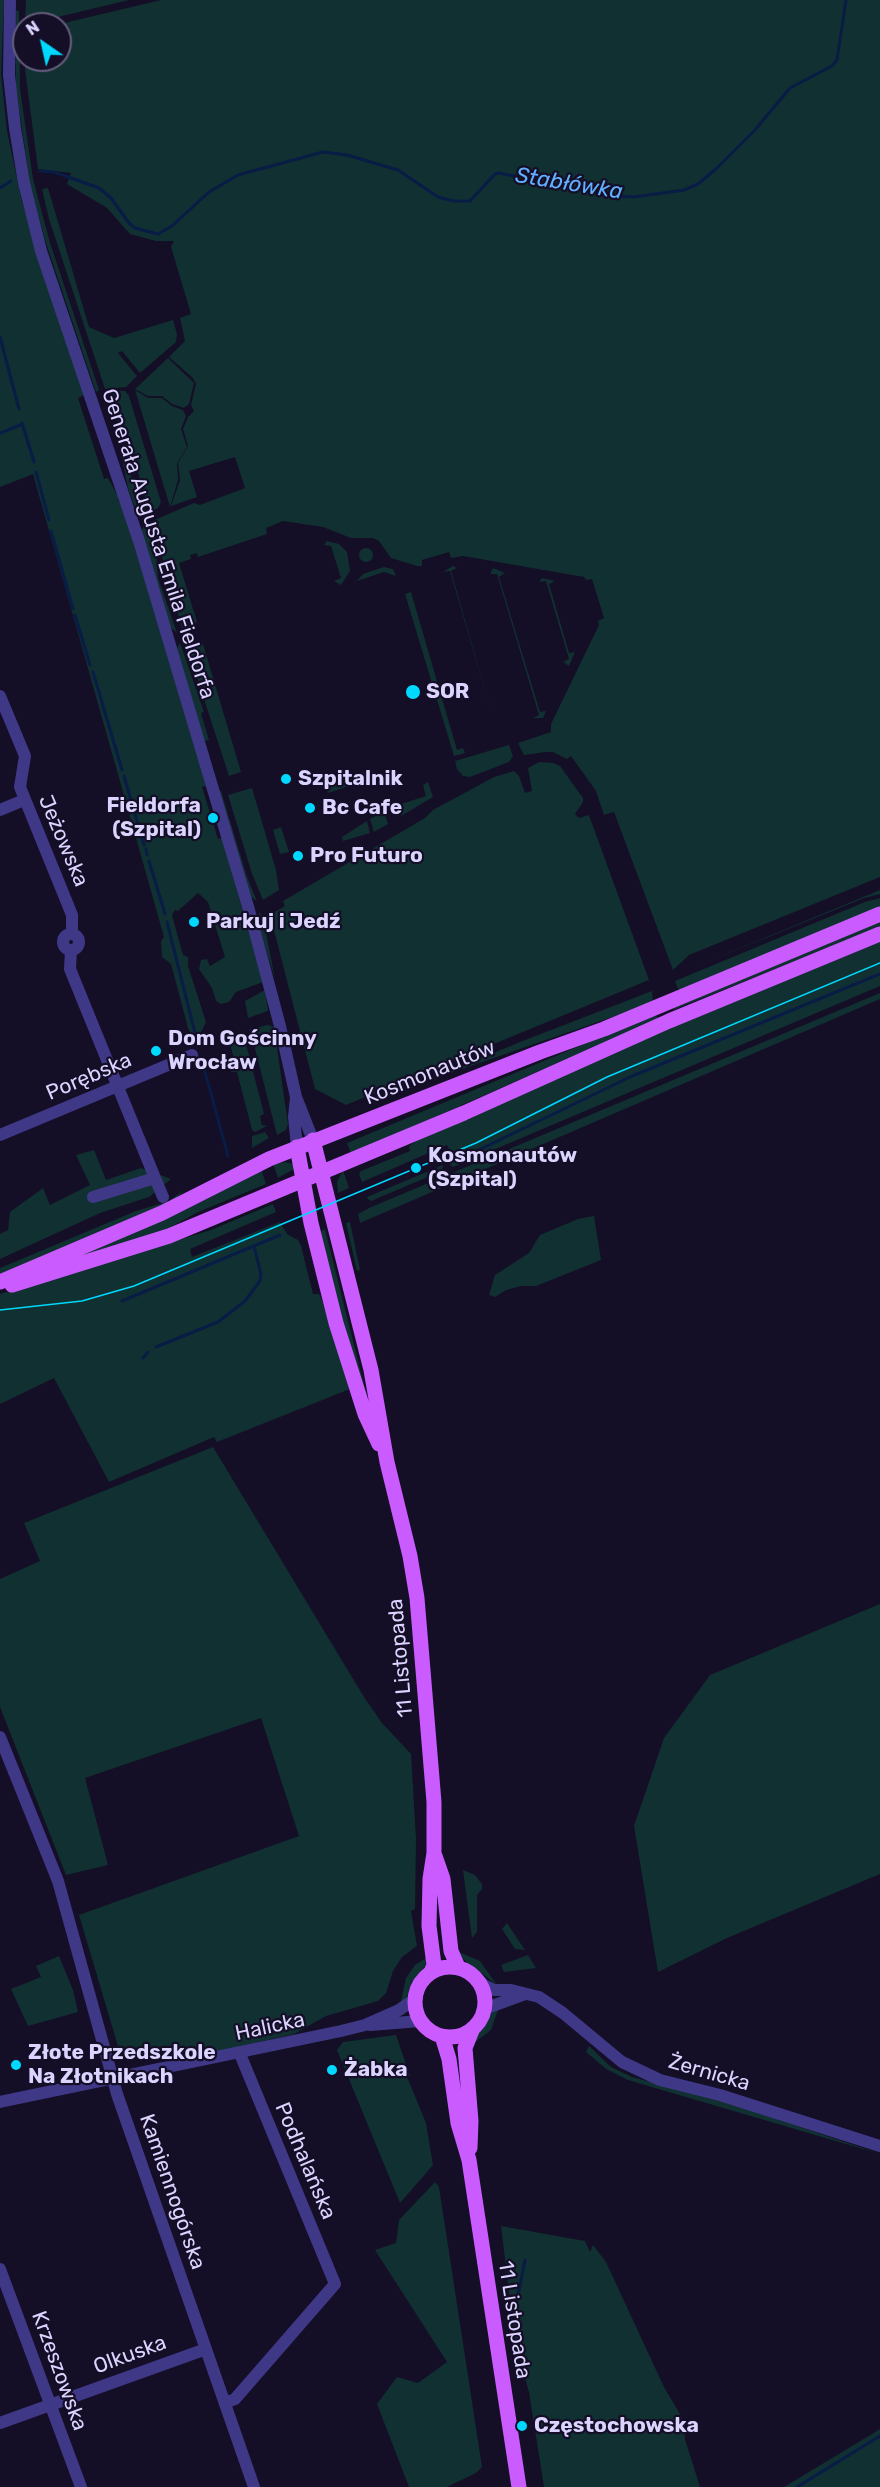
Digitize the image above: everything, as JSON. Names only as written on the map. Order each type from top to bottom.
[{"type":"main road","name":"Kosmonautów","points":[[0,1282],[162,1213],[241,1172],[313,1140],[604,1029],[880,914]]},
{"type":"main road","points":[[0,1288],[138,1247],[464,1113],[669,1021],[880,934]]},
{"type":"main road","name":"11 Listopada","points":[[313,1140],[371,1370],[387,1462],[410,1556],[417,1598],[434,1802],[434,1853],[430,1879],[429,1926],[434,1965],[431,1972]]},
{"type":"main road","name":"11 Listopada","points":[[297,1147],[336,1323],[365,1414],[387,1462]]},
{"type":"main road","name":"11 Listopada","points":[[434,1853],[443,1879],[452,1951],[458,1968]]},
{"type":"main road","points":[[444,1967],[458,1968],[467,1971],[480,1983],[484,1993],[484,2009],[473,2028],[456,2036],[442,2036],[434,2033],[420,2021],[415,1999],[420,1983],[431,1972],[444,1967]]},
{"type":"main road","name":"11 Listopada","points":[[469,2160],[471,2121],[465,2048],[473,2028]]},
{"type":"main road","name":"11 Listopada","points":[[442,2036],[449,2059],[458,2123],[469,2160],[519,2487]]},
{"type":"street","name":"Generała Augusta Emila Fieldorfa","points":[[10,0],[9,75],[15,129],[24,183],[39,240],[149,572],[255,932],[296,1097],[313,1140]]},
{"type":"street","name":"Jeżowska","points":[[0,696],[25,756],[20,787],[24,800],[72,915],[72,934],[77,936],[80,943],[76,949],[71,951],[70,969],[163,1197]]},
{"type":"street","points":[[0,810],[24,800]]},
{"type":"street","name":"Porębska","points":[[0,1135],[192,1054]]},
{"type":"street","name":"Generała Augusta Emila Fieldorfa","points":[[296,1097],[294,1117],[297,1147]]},
{"type":"street","points":[[93,1197],[155,1178]]},
{"type":"street","name":"Kamiennogórska","points":[[0,1737],[65,1903],[113,2080],[206,2349],[230,2401],[254,2487]]},
{"type":"street","points":[[480,1983],[494,1989],[525,1994]]},
{"type":"street","points":[[484,2009],[525,1994]]},
{"type":"street","name":"Żernicka","points":[[525,1994],[545,2000],[622,2062],[648,2075],[880,2146]]},
{"type":"street","name":"Halicka","points":[[365,2025],[402,2008],[415,1999]]},
{"type":"street","name":"Halicka","points":[[0,2102],[240,2054],[365,2025],[420,2021]]},
{"type":"street","name":"Podhalańska","points":[[230,2401],[335,2284],[240,2054]]},
{"type":"street","name":"Krzeszowska","points":[[0,2269],[81,2487]]},
{"type":"street","name":"Olkuska","points":[[0,2423],[206,2349]]},
{"type":"green space","points":[[0,0],[4,0],[1,73],[7,131],[22,202],[84,395],[78,398],[104,479],[108,478],[119,498],[117,501],[120,500],[131,534],[206,786],[202,787],[218,839],[222,838],[263,982],[236,992],[229,1002],[221,1004],[216,1001],[212,988],[199,969],[201,960],[207,959],[210,966],[225,957],[208,902],[198,893],[178,911],[175,910],[172,915],[176,930],[183,955],[188,957],[188,966],[206,1022],[201,1033],[193,1038],[188,1028],[171,964],[162,957],[161,941],[164,937],[33,474],[0,487]]},
{"type":"green space","points":[[26,0],[129,0],[72,14],[26,12]]},
{"type":"green space","points":[[161,0],[880,0],[880,877],[689,955],[673,970],[614,812],[604,815],[596,791],[571,756],[567,759],[553,752],[524,755],[518,743],[551,732],[551,724],[599,625],[598,621],[604,618],[592,579],[586,580],[584,577],[463,556],[451,558],[449,552],[422,560],[422,566],[417,566],[391,558],[379,541],[373,538],[351,538],[323,527],[283,521],[266,528],[267,534],[198,557],[197,553],[190,555],[191,559],[179,563],[197,622],[183,632],[152,521],[194,503],[200,505],[245,488],[235,457],[189,471],[197,497],[171,506],[180,480],[178,463],[188,446],[183,429],[188,417],[194,411],[191,405],[196,384],[193,378],[169,357],[185,341],[180,318],[191,314],[171,247],[174,241],[156,241],[130,234],[107,208],[67,184],[71,173],[38,169],[25,72],[72,72],[72,21]]},
{"type":"green space","points":[[16,72],[20,72],[20,89],[33,179],[50,243],[99,390],[96,392],[45,240],[30,184],[16,88]]},
{"type":"green space","points":[[48,188],[89,327],[114,338],[173,320],[177,334],[176,342],[140,373],[122,351],[118,353],[137,376],[126,387],[105,389],[49,219],[42,189]]},
{"type":"green space","points":[[168,358],[194,383],[189,404],[184,408],[172,404],[162,396],[148,396],[135,389]]},
{"type":"green space","points":[[135,390],[148,398],[162,398],[172,406],[183,410],[186,416],[181,429],[187,447],[177,463],[178,480],[170,507]]},
{"type":"green space","points":[[125,391],[129,396],[161,502],[158,508],[149,513],[131,446],[128,446],[107,392]]},
{"type":"green space","points":[[124,453],[143,514],[136,510],[128,488],[121,454]]},
{"type":"green space","points":[[146,522],[156,555],[158,578],[177,633],[170,627],[141,531]]},
{"type":"green space","points":[[327,541],[339,544],[347,552],[350,571],[341,585],[334,581],[341,578],[331,546],[324,545]]},
{"type":"green space","points":[[363,548],[369,548],[373,555],[369,562],[363,562],[359,558],[359,552]]},
{"type":"green space","points":[[453,566],[457,568],[451,571],[496,729],[450,571],[443,572]]},
{"type":"green space","points":[[384,567],[393,569],[396,576],[384,572],[357,581],[363,574]]},
{"type":"green space","points":[[493,568],[505,573],[499,577],[540,712],[546,711],[543,718],[533,718],[539,715],[497,574],[490,574]]},
{"type":"green space","points":[[542,578],[555,581],[549,584],[569,653],[575,652],[569,666],[563,662],[569,659],[546,581],[539,582]]},
{"type":"green space","points":[[411,592],[457,750],[463,748],[465,753],[454,756],[405,594]]},
{"type":"green space","points":[[200,642],[203,644],[241,772],[229,776],[187,647]]},
{"type":"green space","points":[[180,643],[204,712],[201,713],[209,740],[204,741],[177,648]]},
{"type":"green space","points":[[509,745],[513,756],[509,762],[470,777],[463,776],[457,769],[455,761]]},
{"type":"green space","points":[[539,762],[560,766],[583,798],[575,814],[579,818],[588,815],[590,818],[649,980],[346,1105],[315,1089],[270,915],[285,906],[283,901],[425,818],[433,810],[494,777],[514,771],[519,776],[525,793],[532,791],[528,768]]},
{"type":"green space","points":[[372,770],[375,778],[360,783],[357,774]]},
{"type":"green space","points":[[353,775],[355,784],[328,793],[325,783]]},
{"type":"green space","points":[[428,782],[433,797],[401,816],[398,805],[426,796],[423,785]]},
{"type":"green space","points":[[252,788],[276,870],[279,890],[263,900],[252,874],[228,795]]},
{"type":"green space","points":[[219,791],[221,791],[247,877],[257,901],[251,897]]},
{"type":"green space","points":[[384,811],[388,824],[374,832],[370,819]]},
{"type":"green space","points":[[367,821],[370,833],[343,841],[342,837]]},
{"type":"green space","points":[[281,827],[289,852],[280,854],[273,830]]},
{"type":"green space","points":[[880,890],[880,894],[864,898],[687,970]]},
{"type":"green space","points":[[880,898],[880,909],[681,991],[677,987],[675,981],[865,902]]},
{"type":"green space","points":[[260,912],[266,933],[275,979],[257,920]]},
{"type":"green space","points":[[880,920],[880,927],[673,1010],[674,1008]]},
{"type":"green space","points":[[880,940],[880,986],[453,1167],[448,1163],[454,1160],[447,1145],[362,1182],[359,1174],[361,1171],[410,1151],[409,1146],[426,1134],[555,1076]]},
{"type":"green space","points":[[265,990],[268,1011],[248,1018],[245,1001]]},
{"type":"green space","points":[[652,991],[653,1003],[436,1078],[343,1116],[520,1042]]},
{"type":"green space","points":[[880,993],[880,999],[360,1223],[358,1214],[369,1208]]},
{"type":"green space","points":[[654,1015],[659,1018],[351,1154],[347,1143]]},
{"type":"green space","points":[[268,1025],[274,1027],[288,1124],[286,1130],[277,1135],[250,1029]]},
{"type":"green space","points":[[245,1040],[264,1114],[260,1116],[262,1125],[267,1126],[255,1132],[252,1130],[237,1072],[231,1072],[227,1060],[233,1056],[230,1043]]},
{"type":"green space","points":[[265,1132],[269,1138],[252,1148],[252,1136]]},
{"type":"green space","points":[[94,1150],[106,1180],[141,1168],[171,1179],[149,1197],[100,1213],[0,1259],[0,1234],[8,1230],[10,1212],[43,1188],[50,1205],[90,1185],[76,1155]]},
{"type":"green space","points":[[285,1162],[293,1164],[294,1169],[278,1178],[273,1164]]},
{"type":"green space","points":[[443,1165],[442,1171],[371,1201],[367,1197]]},
{"type":"green space","points":[[261,1169],[266,1184],[198,1212],[160,1233],[54,1268]]},
{"type":"green space","points":[[343,1170],[349,1188],[338,1193],[337,1182]]},
{"type":"green space","points":[[184,1190],[174,1201],[0,1275],[0,1268],[136,1211],[169,1201]]},
{"type":"green space","points":[[273,1204],[276,1212],[190,1249],[192,1257],[280,1222],[287,1234],[298,1240],[301,1246],[313,1294],[319,1294],[322,1300],[350,1389],[217,1442],[214,1437],[109,1482],[54,1378],[0,1404],[0,1294],[211,1230]]},
{"type":"green space","points":[[594,1216],[601,1260],[536,1286],[521,1286],[506,1290],[495,1297],[489,1295],[495,1275],[529,1253],[540,1235],[578,1219]]},
{"type":"green space","points":[[350,1222],[360,1270],[357,1271],[346,1223]]},
{"type":"green space","points":[[325,1229],[370,1409],[346,1338],[319,1232]]},
{"type":"green space","points":[[213,1447],[364,1697],[382,1723],[411,1754],[416,1839],[415,1909],[411,1911],[417,1946],[402,1957],[393,1971],[386,1993],[378,2001],[326,2016],[294,2034],[181,2060],[169,2052],[133,2056],[120,2053],[79,1915],[299,1836],[261,1718],[85,1778],[108,1865],[66,1875],[0,1707],[0,1579],[40,1561],[24,1523]]},
{"type":"green space","points":[[880,1604],[880,1874],[727,1938],[658,1972],[634,1826],[664,1738],[710,1675]]},
{"type":"green space","points":[[463,1870],[475,1875],[482,1884],[482,1889],[477,1895],[477,1932],[472,1938]]},
{"type":"green space","points":[[507,1923],[525,1950],[515,1949],[502,1929]]},
{"type":"green space","points":[[459,1952],[480,1961],[497,1985],[463,1959]]},
{"type":"green space","points":[[528,1955],[536,1968],[504,1972],[501,1965]]},
{"type":"green space","points":[[59,1956],[73,1990],[78,2012],[28,2026],[11,1989],[41,1977],[36,1966]]},
{"type":"green space","points":[[429,1956],[425,1966],[411,1984],[407,1998],[400,2005],[406,1978],[415,1965]]},
{"type":"green space","points":[[499,2007],[491,2030],[470,2046],[492,2012]]},
{"type":"green space","points":[[396,2035],[410,2076],[407,2077],[426,2123],[433,2165],[400,2203],[337,2050],[343,2042]]},
{"type":"green space","points":[[589,2046],[611,2067],[632,2077],[723,2101],[880,2154],[628,2080],[606,2069],[586,2052]]},
{"type":"green space","points":[[435,2182],[439,2187],[482,2467],[476,2473],[447,2487],[409,2487],[377,2404],[397,2377],[418,2383],[447,2362],[375,2250],[396,2243],[399,2220]]},
{"type":"green space","points":[[501,2226],[585,2241],[590,2252],[593,2245],[606,2262],[664,2387],[684,2421],[685,2439],[700,2487],[544,2487],[529,2392],[515,2341]]},
{"type":"green space","points":[[880,2429],[880,2487],[784,2487],[872,2434]]},
{"type":"waterway","name":"Stabłówka","points":[[40,171],[54,172],[99,188],[111,198],[135,228],[158,234],[172,226],[209,192],[238,175],[323,152],[347,155],[398,170],[438,197],[453,201],[470,201],[495,174],[499,173],[614,196],[634,197],[684,190],[698,184],[716,169],[754,131],[790,88],[832,66],[837,60],[846,0]]},
{"type":"waterway","points":[[0,188],[11,181]]},
{"type":"waterway","name":"Stabłówka","points":[[0,337],[19,409]]},
{"type":"waterway","name":"Stabłówka","points":[[22,423],[34,462]]},
{"type":"waterway","name":"Stabłówka","points":[[0,433],[23,424]]},
{"type":"waterway","points":[[36,472],[49,520]]},
{"type":"waterway","points":[[51,531],[73,609]]},
{"type":"waterway","points":[[75,615],[90,665]]},
{"type":"waterway","points":[[93,672],[122,770]]},
{"type":"waterway","points":[[124,776],[144,845]]},
{"type":"waterway","points":[[146,849],[147,855]]},
{"type":"waterway","points":[[149,861],[165,914]]},
{"type":"waterway","points":[[167,922],[198,1045]]},
{"type":"waterway","points":[[460,1159],[630,1077],[880,974]]},
{"type":"waterway","points":[[201,1057],[228,1156]]},
{"type":"waterway","points":[[122,1301],[280,1235]]},
{"type":"waterway","points":[[156,1347],[218,1322],[245,1301],[260,1281],[261,1274],[254,1246]]},
{"type":"waterway","points":[[143,1358],[148,1352]]},
{"type":"waterway","points":[[516,2305],[525,2260]]},
{"type":"waterway","points":[[797,2487],[880,2436]]},
{"type":"tram line","points":[[0,1310],[82,1301],[134,1286],[476,1143],[607,1077],[880,963]]},
{"type":"place","name":"SOR","points":[[413,692]]},
{"type":"place","name":"Szpitalnik","points":[[286,779]]},
{"type":"place","name":"Bc Cafe","points":[[310,808]]},
{"type":"place","name":"Fieldorfa (Szpital)","points":[[213,818]]},
{"type":"place","name":"Pro Futuro","points":[[298,856]]},
{"type":"place","name":"Parkuj i Jedź","points":[[194,922]]},
{"type":"place","name":"Dom Gościnny Wrocław","points":[[156,1051]]},
{"type":"place","name":"Kosmonautów (Szpital)","points":[[416,1168]]},
{"type":"place","name":"Złote Przedszkole Na Złotnikach","points":[[16,2065]]},
{"type":"place","name":"Żabka","points":[[332,2070]]},
{"type":"place","name":"Częstochowska","points":[[522,2426]]}]
